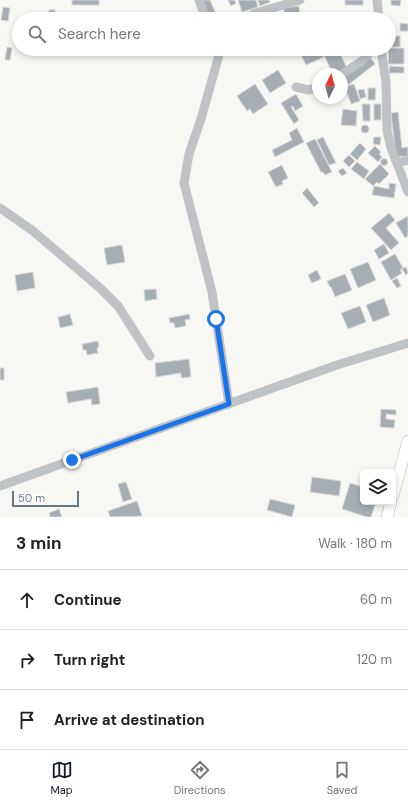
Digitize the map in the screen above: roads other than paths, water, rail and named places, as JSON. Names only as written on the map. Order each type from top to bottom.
[{"type":"main road","points":[[396,484],[408,441]]},
{"type":"main road","points":[[387,517],[390,505]]},
{"type":"street","points":[[199,0],[203,12]]},
{"type":"street","points":[[260,12],[300,0]]},
{"type":"street","points":[[377,0],[378,12]]},
{"type":"street","points":[[218,56],[201,119],[189,154],[184,183],[212,292],[229,404]]},
{"type":"street","points":[[348,70],[362,61],[367,56]]},
{"type":"street","points":[[382,56],[386,82],[390,148],[408,192]]},
{"type":"street","points":[[296,87],[309,90],[312,89]]},
{"type":"street","points":[[397,163],[408,160]]},
{"type":"street","points":[[0,208],[32,230],[105,292],[118,306],[150,356]]},
{"type":"street","points":[[0,486],[337,365],[408,343]]}]
